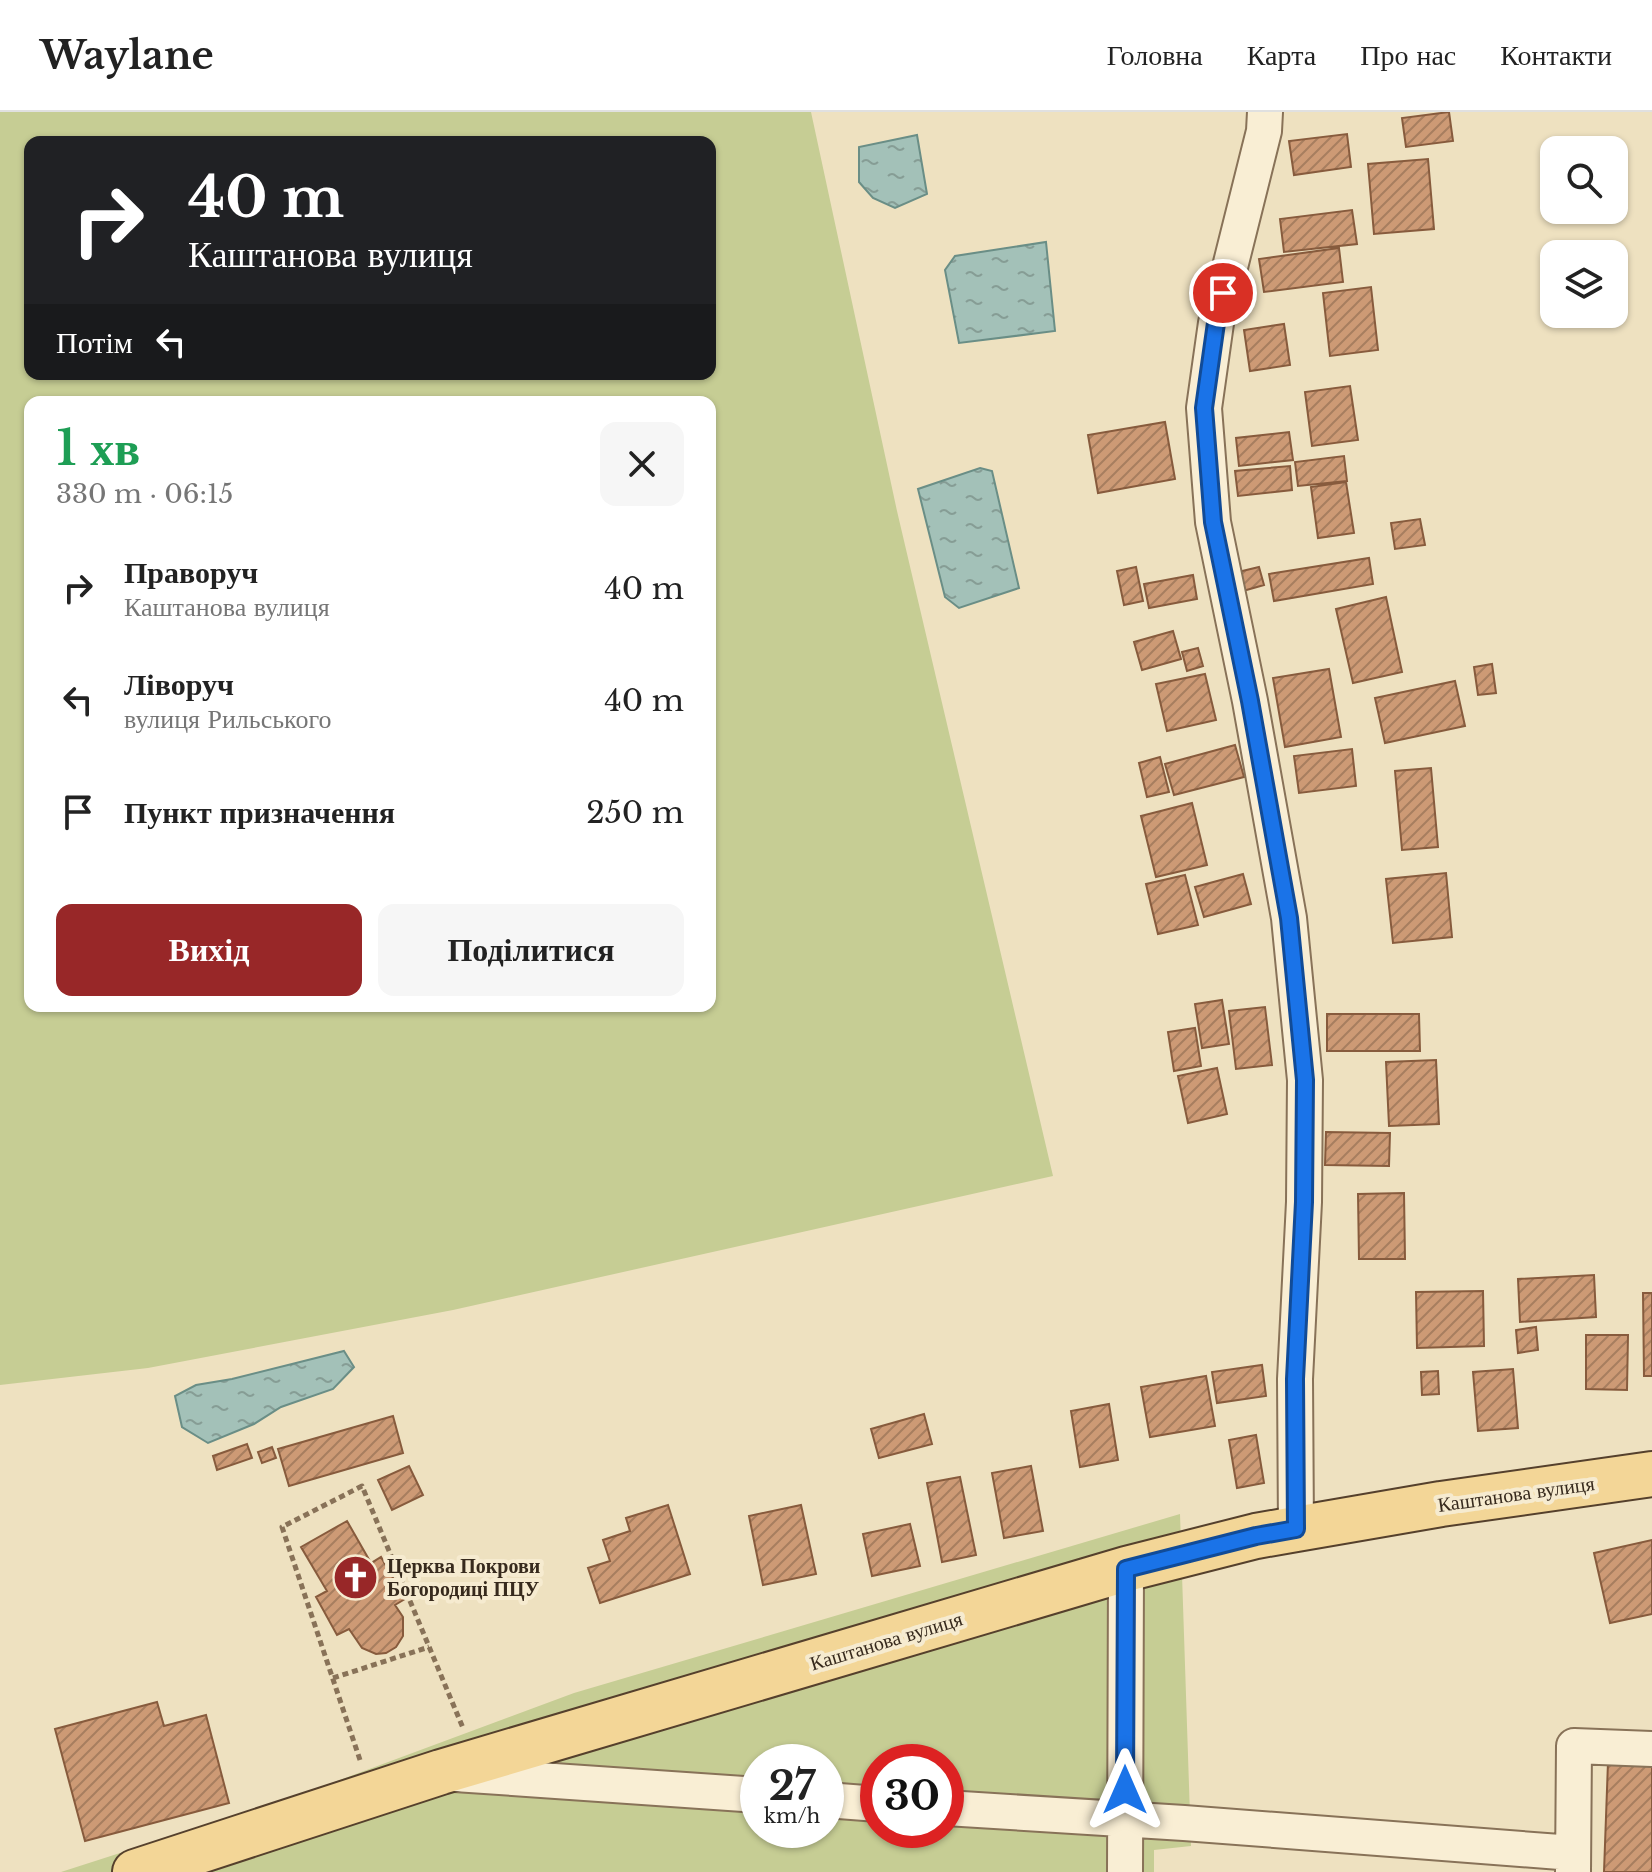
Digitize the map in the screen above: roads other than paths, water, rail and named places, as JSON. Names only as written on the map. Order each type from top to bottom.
[{"type":"main road","name":"Каштанова вулиця","points":[[135,1872],[459,1767],[1126,1569],[1256,1536],[1441,1504],[1652,1474]]},
{"type":"street","points":[[1265,112],[1264,131],[1216,323],[1204,408],[1213,522],[1250,701],[1289,918],[1305,1080],[1304,1202],[1295,1379],[1296,1529]]},
{"type":"street","points":[[1125,1872],[1126,1569]]},
{"type":"street","points":[[964,1809],[1573,1862],[1574,1746],[1652,1749]]},
{"type":"street","points":[[459,1767],[740,1793]]},
{"type":"water","points":[[917,135],[927,194],[895,208],[873,198],[859,182],[859,147]]},
{"type":"water","points":[[1046,242],[1055,331],[959,343],[945,270],[955,256]]},
{"type":"water","points":[[980,468],[992,471],[1019,588],[959,608],[945,597],[918,489]]},
{"type":"water","points":[[344,1351],[354,1367],[333,1389],[281,1407],[254,1424],[208,1443],[182,1427],[175,1396],[196,1385]]},
{"type":"place","name":"Церква Покрови Богородиці ПЦУ","points":[[356,1577]]}]
